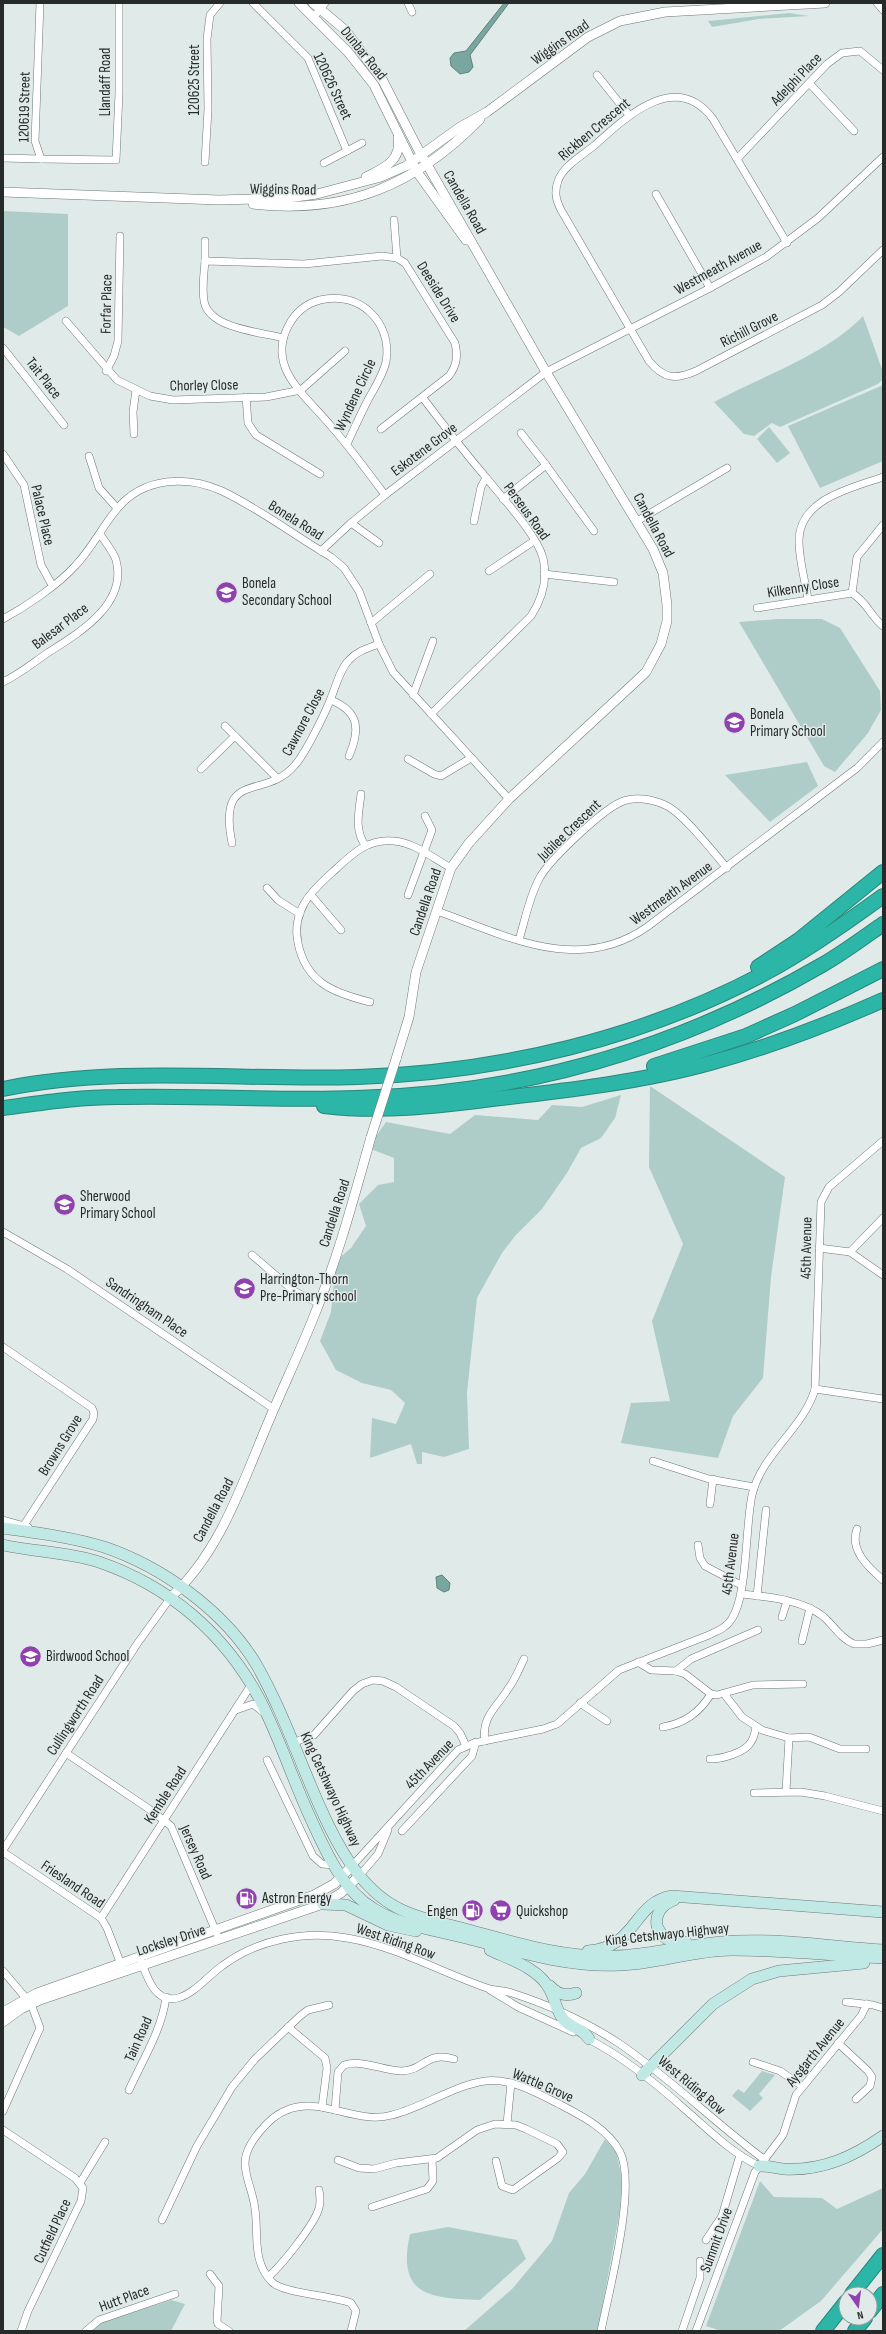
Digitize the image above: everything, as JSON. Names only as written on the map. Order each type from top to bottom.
[{"type":"highway","points":[[623,1032],[647,1018],[685,1003],[757,968],[810,932],[883,872]]},
{"type":"highway","points":[[3,1085],[20,1085],[81,1078],[138,1075],[357,1077],[412,1074],[530,1057],[623,1032],[692,1008],[768,971],[804,951],[883,896]]},
{"type":"highway","points":[[3,1108],[45,1102],[116,1097],[357,1098],[428,1095],[492,1087],[566,1072],[685,1033],[754,1001],[823,964],[883,924]]},
{"type":"highway","points":[[549,1093],[652,1066],[746,1036],[795,1014],[883,969]]},
{"type":"highway","points":[[258,1098],[343,1108],[390,1108],[438,1106],[549,1093],[709,1063],[831,1023],[883,1000]]},
{"type":"highway","points":[[3,1089],[20,1085]]},
{"type":"highway","points":[[859,2286],[883,2256]]},
{"type":"highway","points":[[823,2331],[838,2312]]},
{"type":"main road","name":"King Cetshwayo Highway","points":[[3,1528],[37,1533],[106,1548],[141,1564],[182,1588],[223,1622],[246,1651],[269,1688],[329,1828],[352,1866],[381,1897],[407,1912],[552,1952],[615,1956],[646,1954],[730,1941],[883,1950]]},
{"type":"main road","name":"King Cetshwayo Highway","points":[[3,1545],[98,1562],[119,1570],[171,1597],[211,1630],[235,1658],[251,1685],[266,1714],[316,1830],[334,1865],[348,1886],[362,1902],[381,1913],[539,1958],[602,1966],[642,1964],[729,1950],[883,1960]]},
{"type":"main road","points":[[552,1952],[593,1951],[608,1947],[626,1936],[643,1913],[660,1899],[672,1896],[883,1912]]},
{"type":"main road","points":[[690,1898],[674,1900],[663,1906],[657,1921],[662,1935],[667,1940],[674,1942],[718,1939],[730,1941]]},
{"type":"main road","points":[[323,1904],[346,1905],[388,1925],[409,1930],[460,1936],[527,1967],[558,1994],[568,1995],[576,1993]]},
{"type":"main road","points":[[646,2071],[713,2004],[752,1979],[770,1972],[883,1960]]},
{"type":"main road","points":[[546,1982],[559,2012],[565,2021],[582,2031],[589,2039]]},
{"type":"main road","points":[[764,2164],[801,2169],[827,2165],[851,2156],[883,2136]]},
{"type":"street","name":"120619 Street","points":[[40,3],[35,141],[41,159],[116,160]]},
{"type":"street","name":"Llandaff Road","points":[[116,160],[119,93],[119,3]]},
{"type":"street","name":"120625 Street","points":[[206,162],[208,109],[206,40],[210,15],[220,3]]},
{"type":"street","name":"120626 Street","points":[[253,3],[308,58],[347,151]]},
{"type":"street","name":"Dunbar Road","points":[[299,3],[362,68],[374,85],[412,162]]},
{"type":"street","name":"Dunbar Road","points":[[313,3],[323,6],[376,70],[422,155]]},
{"type":"street","points":[[408,3],[412,12]]},
{"type":"street","name":"Wiggins Road","points":[[3,192],[219,200],[288,198],[317,194],[350,186],[393,172],[412,162],[460,127],[487,112],[588,38],[620,22],[665,12],[825,3]]},
{"type":"street","points":[[877,3],[883,10]]},
{"type":"street","points":[[314,17],[323,6]]},
{"type":"street","name":"Adelphi Place","points":[[737,159],[836,57],[849,51],[860,51],[883,70]]},
{"type":"street","points":[[597,75],[629,115]]},
{"type":"street","points":[[810,84],[854,131]]},
{"type":"street","name":"Rickben Crescent","points":[[631,328],[564,216],[555,196],[558,179],[564,170],[629,115],[653,102],[689,99],[705,108],[787,243]]},
{"type":"street","name":"Wiggins Road","points":[[219,200],[272,206],[314,206],[371,193],[417,172],[428,165],[465,135],[487,112]]},
{"type":"street","points":[[350,186],[394,161],[398,150],[397,132]]},
{"type":"street","points":[[324,163],[362,143]]},
{"type":"street","name":"Candella Road","points":[[171,1597],[182,1588],[222,1528],[318,1303],[346,1224],[371,1137],[409,1017],[416,972],[451,868],[469,843],[509,799],[646,672],[661,644],[667,621],[666,591],[659,562],[637,521],[546,372],[422,155]]},
{"type":"street","name":"Westmeath Avenue","points":[[546,372],[744,270],[787,243],[841,197],[883,157]]},
{"type":"street","points":[[3,158],[41,159]]},
{"type":"street","name":"Candella Road","points":[[412,162],[417,172],[484,264]]},
{"type":"street","points":[[656,194],[710,288]]},
{"type":"street","points":[[394,220],[396,258]]},
{"type":"street","name":"Forfar Place","points":[[106,371],[114,356],[118,341],[120,236]]},
{"type":"street","points":[[205,241],[205,304],[214,318],[230,325],[283,338]]},
{"type":"street","name":"Richill Grove","points":[[631,328],[655,369],[667,376],[685,375],[798,319],[822,305],[839,292],[883,250]]},
{"type":"street","name":"Deeside Drive","points":[[205,261],[304,264],[382,256],[396,258],[405,263],[411,270],[443,322],[457,352],[454,369],[423,398],[381,429]]},
{"type":"street","name":"Wyndene Circle","points":[[347,444],[386,363],[385,337],[377,318],[370,311],[354,301],[341,298],[320,300],[298,314],[288,325],[283,338],[284,366],[289,376],[347,444],[385,495]]},
{"type":"street","name":"Chorley Close","points":[[66,321],[106,371],[117,380],[150,396],[173,400],[280,395],[301,390]]},
{"type":"street","name":"Tait Place","points":[[3,348],[64,425]]},
{"type":"street","points":[[301,390],[345,351]]},
{"type":"street","name":"Eskotene Grove","points":[[321,551],[351,523],[385,495],[546,372]]},
{"type":"street","points":[[134,434],[136,390]]},
{"type":"street","points":[[246,397],[248,423],[256,435],[320,474]]},
{"type":"street","name":"Perseus Road","points":[[423,398],[504,499],[534,541],[542,557],[544,574],[540,601],[531,616],[431,714]]},
{"type":"street","points":[[521,433],[594,531]]},
{"type":"street","name":"Palace Place","points":[[3,454],[24,485],[41,565],[52,585]]},
{"type":"street","points":[[89,456],[99,488],[117,508]]},
{"type":"street","points":[[504,499],[546,465]]},
{"type":"street","points":[[637,521],[727,468]]},
{"type":"street","points":[[808,599],[799,542],[805,518],[814,506],[824,500],[883,477]]},
{"type":"street","points":[[474,521],[481,487],[486,478]]},
{"type":"street","name":"Bonela Road","points":[[3,619],[75,567],[100,534],[117,508],[139,491],[163,482],[199,482],[222,491],[321,551],[344,568],[352,578],[359,591],[379,644],[393,672],[412,695],[509,799]]},
{"type":"street","points":[[351,523],[379,543]]},
{"type":"street","points":[[883,525],[857,557],[852,593],[864,601],[874,617],[883,626]]},
{"type":"street","name":"Balesar Place","points":[[3,682],[81,631],[93,621],[109,601],[116,584],[117,569],[114,555],[100,534]]},
{"type":"street","points":[[489,571],[534,541]]},
{"type":"street","points":[[371,623],[430,574]]},
{"type":"street","points":[[544,574],[614,582]]},
{"type":"street","name":"Kilkenny Close","points":[[757,608],[852,593]]},
{"type":"street","points":[[412,695],[433,641]]},
{"type":"street","name":"Cawnore Close","points":[[232,843],[228,815],[236,796],[246,789],[277,778],[295,765],[330,700],[344,667],[349,660],[360,652],[379,644]]},
{"type":"street","points":[[330,700],[343,706],[355,721],[356,737],[349,756]]},
{"type":"street","points":[[224,726],[277,778]]},
{"type":"street","points":[[201,769],[235,736]]},
{"type":"street","name":"Westmeath Avenue","points":[[437,911],[542,947],[569,950],[604,947],[627,939],[647,927],[727,868],[857,768],[883,742]]},
{"type":"street","points":[[408,759],[434,774],[441,776],[471,758]]},
{"type":"street","points":[[361,794],[358,828],[360,838],[365,845]]},
{"type":"street","name":"Jubilee Crescent","points":[[519,940],[531,896],[539,878],[556,858],[584,830],[608,809],[621,801],[646,800],[667,806],[727,868]]},
{"type":"street","points":[[408,895],[432,830],[425,816]]},
{"type":"street","points":[[370,1002],[327,987],[308,970],[300,953],[296,934],[300,914],[311,895],[356,850],[365,845],[384,840],[408,843],[451,868]]},
{"type":"street","points":[[267,888],[278,900],[300,914]]},
{"type":"street","points":[[311,895],[341,930]]},
{"type":"street","name":"45th Avenue","points":[[352,1866],[388,1828],[451,1756],[466,1746],[476,1742],[557,1724],[610,1676],[638,1662],[722,1629],[736,1612],[741,1594],[750,1507],[754,1487],[768,1459],[807,1407],[815,1389],[819,1211],[824,1194],[841,1176],[883,1141]]},
{"type":"street","points":[[850,1252],[883,1218]]},
{"type":"street","name":"Sandringham Place","points":[[3,1232],[67,1269],[274,1409]]},
{"type":"street","points":[[819,1248],[850,1252],[883,1275]]},
{"type":"street","points":[[252,1255],[294,1291],[318,1303]]},
{"type":"street","name":"Browns Grove","points":[[3,1347],[92,1408],[94,1413],[93,1419],[24,1525]]},
{"type":"street","points":[[815,1389],[883,1399]]},
{"type":"street","points":[[653,1461],[712,1480],[754,1487]]},
{"type":"street","points":[[710,1504],[712,1480]]},
{"type":"street","points":[[757,1596],[766,1510]]},
{"type":"street","points":[[3,1520],[24,1525],[37,1533]]},
{"type":"street","points":[[857,1529],[855,1541],[860,1556],[883,1580]]},
{"type":"street","points":[[698,1545],[700,1558],[705,1566],[741,1585]]},
{"type":"street","points":[[741,1594],[787,1601],[810,1608],[824,1617],[851,1642],[867,1644],[883,1640]]},
{"type":"street","name":"Cullingworth Road","points":[[3,1851],[137,1644],[171,1597]]},
{"type":"street","points":[[782,1617],[787,1601]]},
{"type":"street","points":[[802,1641],[810,1608]]},
{"type":"street","points":[[676,1671],[692,1659],[758,1630]]},
{"type":"street","points":[[484,1741],[486,1719],[509,1689],[524,1659]]},
{"type":"street","points":[[638,1662],[652,1670],[676,1671],[685,1674],[711,1694],[724,1695],[753,1685],[802,1684]]},
{"type":"street","points":[[292,1743],[314,1735],[357,1688],[368,1681],[378,1680],[396,1687],[454,1726],[460,1733],[466,1746]]},
{"type":"street","name":"Kemble Road","points":[[101,1918],[251,1685]]},
{"type":"street","points":[[663,1727],[682,1722],[696,1714],[711,1694]]},
{"type":"street","points":[[724,1695],[742,1717],[756,1727],[789,1738],[809,1737],[847,1750],[866,1749]]},
{"type":"street","points":[[580,1703],[607,1721]]},
{"type":"street","points":[[236,1710],[253,1704],[266,1714]]},
{"type":"street","points":[[710,1759],[720,1758],[746,1748],[754,1737],[756,1727]]},
{"type":"street","points":[[786,1791],[789,1738]]},
{"type":"street","points":[[402,1831],[472,1756],[476,1742]]},
{"type":"street","name":"Jersey Road","points":[[66,1753],[165,1820],[176,1837],[219,1940]]},
{"type":"street","points":[[267,1760],[313,1856],[322,1864],[334,1865]]},
{"type":"street","points":[[754,1792],[786,1791],[826,1796],[883,1811]]},
{"type":"street","name":"45th Avenue","points":[[360,1875],[378,1854],[388,1828]]},
{"type":"street","name":"Friesland Road","points":[[3,1851],[101,1918],[107,1928],[122,1967]]},
{"type":"street","name":"Locksley Drive","points":[[141,1961],[215,1929],[314,1895],[327,1888],[352,1866]]},
{"type":"street","name":"Locksley Drive","points":[[3,2012],[28,2001],[122,1967],[219,1940],[323,1904],[348,1886],[360,1875]]},
{"type":"street","name":"West Riding Row","points":[[166,1998],[178,1998],[224,1964],[261,1946],[285,1938],[316,1935],[346,1938],[374,1944],[489,1989],[518,2007],[589,2039],[646,2071],[679,2091],[764,2164]]},
{"type":"street","points":[[141,1961],[154,1990],[166,1998]]},
{"type":"street","points":[[3,1971],[28,2001],[40,2023],[39,2032],[3,2111]]},
{"type":"street","name":"West Riding Row","points":[[489,1989],[510,1992],[559,2012],[618,2043],[672,2098],[708,2130],[740,2155],[764,2164]]},
{"type":"street","name":"Tain Road","points":[[129,2090],[156,2032],[164,2010],[166,1998]]},
{"type":"street","name":"Locksley Drive","points":[[3,2022],[28,2001]]},
{"type":"street","points":[[846,2002],[867,2004],[883,2008]]},
{"type":"street","name":"Aysgarth Avenue","points":[[764,2164],[783,2135],[791,2106],[802,2086],[861,2016],[867,2004]]},
{"type":"street","points":[[162,2220],[197,2146],[232,2087],[255,2059],[308,2010],[329,2005]]},
{"type":"street","points":[[288,2027],[325,2058],[327,2068],[322,2107]]},
{"type":"street","points":[[838,2043],[868,2071],[872,2077],[870,2086],[856,2099]]},
{"type":"street","points":[[335,2110],[338,2072],[344,2065],[361,2064],[402,2071],[414,2068],[438,2056],[454,2059]]},
{"type":"street","points":[[753,2062],[780,2071],[802,2086]]},
{"type":"street","name":"Wattle Grove","points":[[268,2277],[257,2252],[255,2210],[245,2162],[257,2136],[275,2116],[294,2107],[308,2105],[378,2118],[393,2115],[474,2084],[489,2081],[511,2083],[563,2106],[597,2126],[615,2144],[624,2161],[627,2178],[626,2200],[602,2331]]},
{"type":"street","points":[[507,2124],[511,2083]]},
{"type":"street","points":[[672,2098],[679,2091]]},
{"type":"street","points":[[338,2160],[359,2168],[374,2169],[396,2163],[432,2159],[440,2156],[462,2139],[484,2127],[507,2124],[526,2129],[557,2144],[562,2148],[562,2155],[513,2190],[502,2186],[496,2161]]},
{"type":"street","name":"Cutfield Place","points":[[3,2130],[80,2183],[83,2188],[81,2201],[32,2304],[21,2331]]},
{"type":"street","points":[[80,2183],[105,2142]]},
{"type":"street","points":[[706,2240],[722,2216],[740,2155]]},
{"type":"street","points":[[372,2207],[427,2189],[433,2182],[432,2159]]},
{"type":"street","name":"Summit Drive","points":[[696,2331],[752,2179],[764,2164]]},
{"type":"street","points":[[319,2190],[320,2202],[316,2214],[288,2256],[268,2277],[277,2286],[352,2303],[356,2311],[351,2331]]},
{"type":"street","points":[[682,2331],[700,2278],[700,2261]]},
{"type":"street","points":[[210,2274],[219,2286],[217,2321],[218,2324],[228,2331]]},
{"type":"street","name":"Hutt Place","points":[[86,2331],[100,2320],[175,2294]]},
{"type":"street","points":[[693,2301],[706,2305]]},
{"type":"shaded area","points":[[504,3],[509,3],[470,55],[473,67],[469,72],[460,74],[451,66],[450,58],[454,53],[466,51]]},
{"type":"shaded area","points":[[789,13],[809,16],[759,19],[712,27],[708,21]]},
{"type":"shaded area","points":[[3,211],[68,214],[68,306],[19,336],[3,327]]},
{"type":"shaded area","points":[[863,316],[883,372],[883,379],[878,384],[780,427],[772,423],[754,436],[744,434],[714,402],[793,364],[831,342],[848,330]]},
{"type":"shaded area","points":[[883,385],[883,461],[820,488],[788,426]]},
{"type":"shaded area","points":[[769,427],[790,453],[777,463],[757,439]]},
{"type":"shaded area","points":[[778,619],[822,619],[840,628],[880,691],[881,710],[868,733],[835,772],[824,766],[739,622]]},
{"type":"shaded area","points":[[807,762],[818,786],[770,822],[725,775]]},
{"type":"shaded area","points":[[650,1086],[785,1177],[771,1277],[763,1378],[733,1416],[718,1458],[621,1443],[631,1403],[670,1401],[652,1321],[683,1244],[649,1167]]},
{"type":"shaded area","points":[[621,1095],[615,1118],[601,1138],[581,1148],[567,1173],[542,1209],[515,1236],[502,1253],[477,1298],[467,1393],[469,1449],[444,1457],[422,1452],[422,1464],[417,1464],[411,1444],[370,1458],[372,1418],[396,1424],[405,1403],[391,1390],[362,1383],[336,1370],[320,1341],[331,1312],[336,1261],[351,1248],[366,1226],[359,1204],[378,1185],[394,1182],[394,1158],[368,1148],[386,1122],[450,1134],[475,1115],[538,1120],[552,1105],[582,1107]]},
{"type":"shaded area","points":[[442,1575],[450,1583],[449,1590],[444,1592],[437,1588],[436,1577]]},
{"type":"shaded area","points":[[762,2071],[775,2075],[759,2094],[763,2098],[750,2111],[732,2096],[738,2089],[744,2093]]},
{"type":"shaded area","points":[[605,2139],[616,2151],[622,2179],[620,2210],[598,2331],[464,2331],[513,2288],[552,2241],[569,2193],[585,2174]]},
{"type":"shaded area","points":[[760,2181],[774,2197],[822,2198],[837,2209],[883,2188],[883,2229],[821,2301],[779,2331],[721,2331],[706,2326]]},
{"type":"shaded area","points":[[448,2227],[517,2240],[526,2259],[480,2300],[446,2298],[433,2295],[421,2290],[413,2282],[408,2271],[407,2255],[410,2234]]},
{"type":"shaded area","points":[[171,2300],[185,2304],[171,2331],[90,2331],[103,2322]]},
{"type":"place","name":"Bonela Secondary School","points":[[227,592]]},
{"type":"place","name":"Bonela Primary School","points":[[735,723]]},
{"type":"place","name":"Sherwood Primary School","points":[[64,1205]]},
{"type":"place","name":"Harrington-Thorn Pre-Primary school","points":[[245,1288]]},
{"type":"place","name":"Birdwood School","points":[[30,1656]]},
{"type":"place","name":"Astron Energy","points":[[246,1898]]},
{"type":"place","name":"Engen","points":[[473,1911]]},
{"type":"place","name":"Quickshop","points":[[500,1911]]}]
